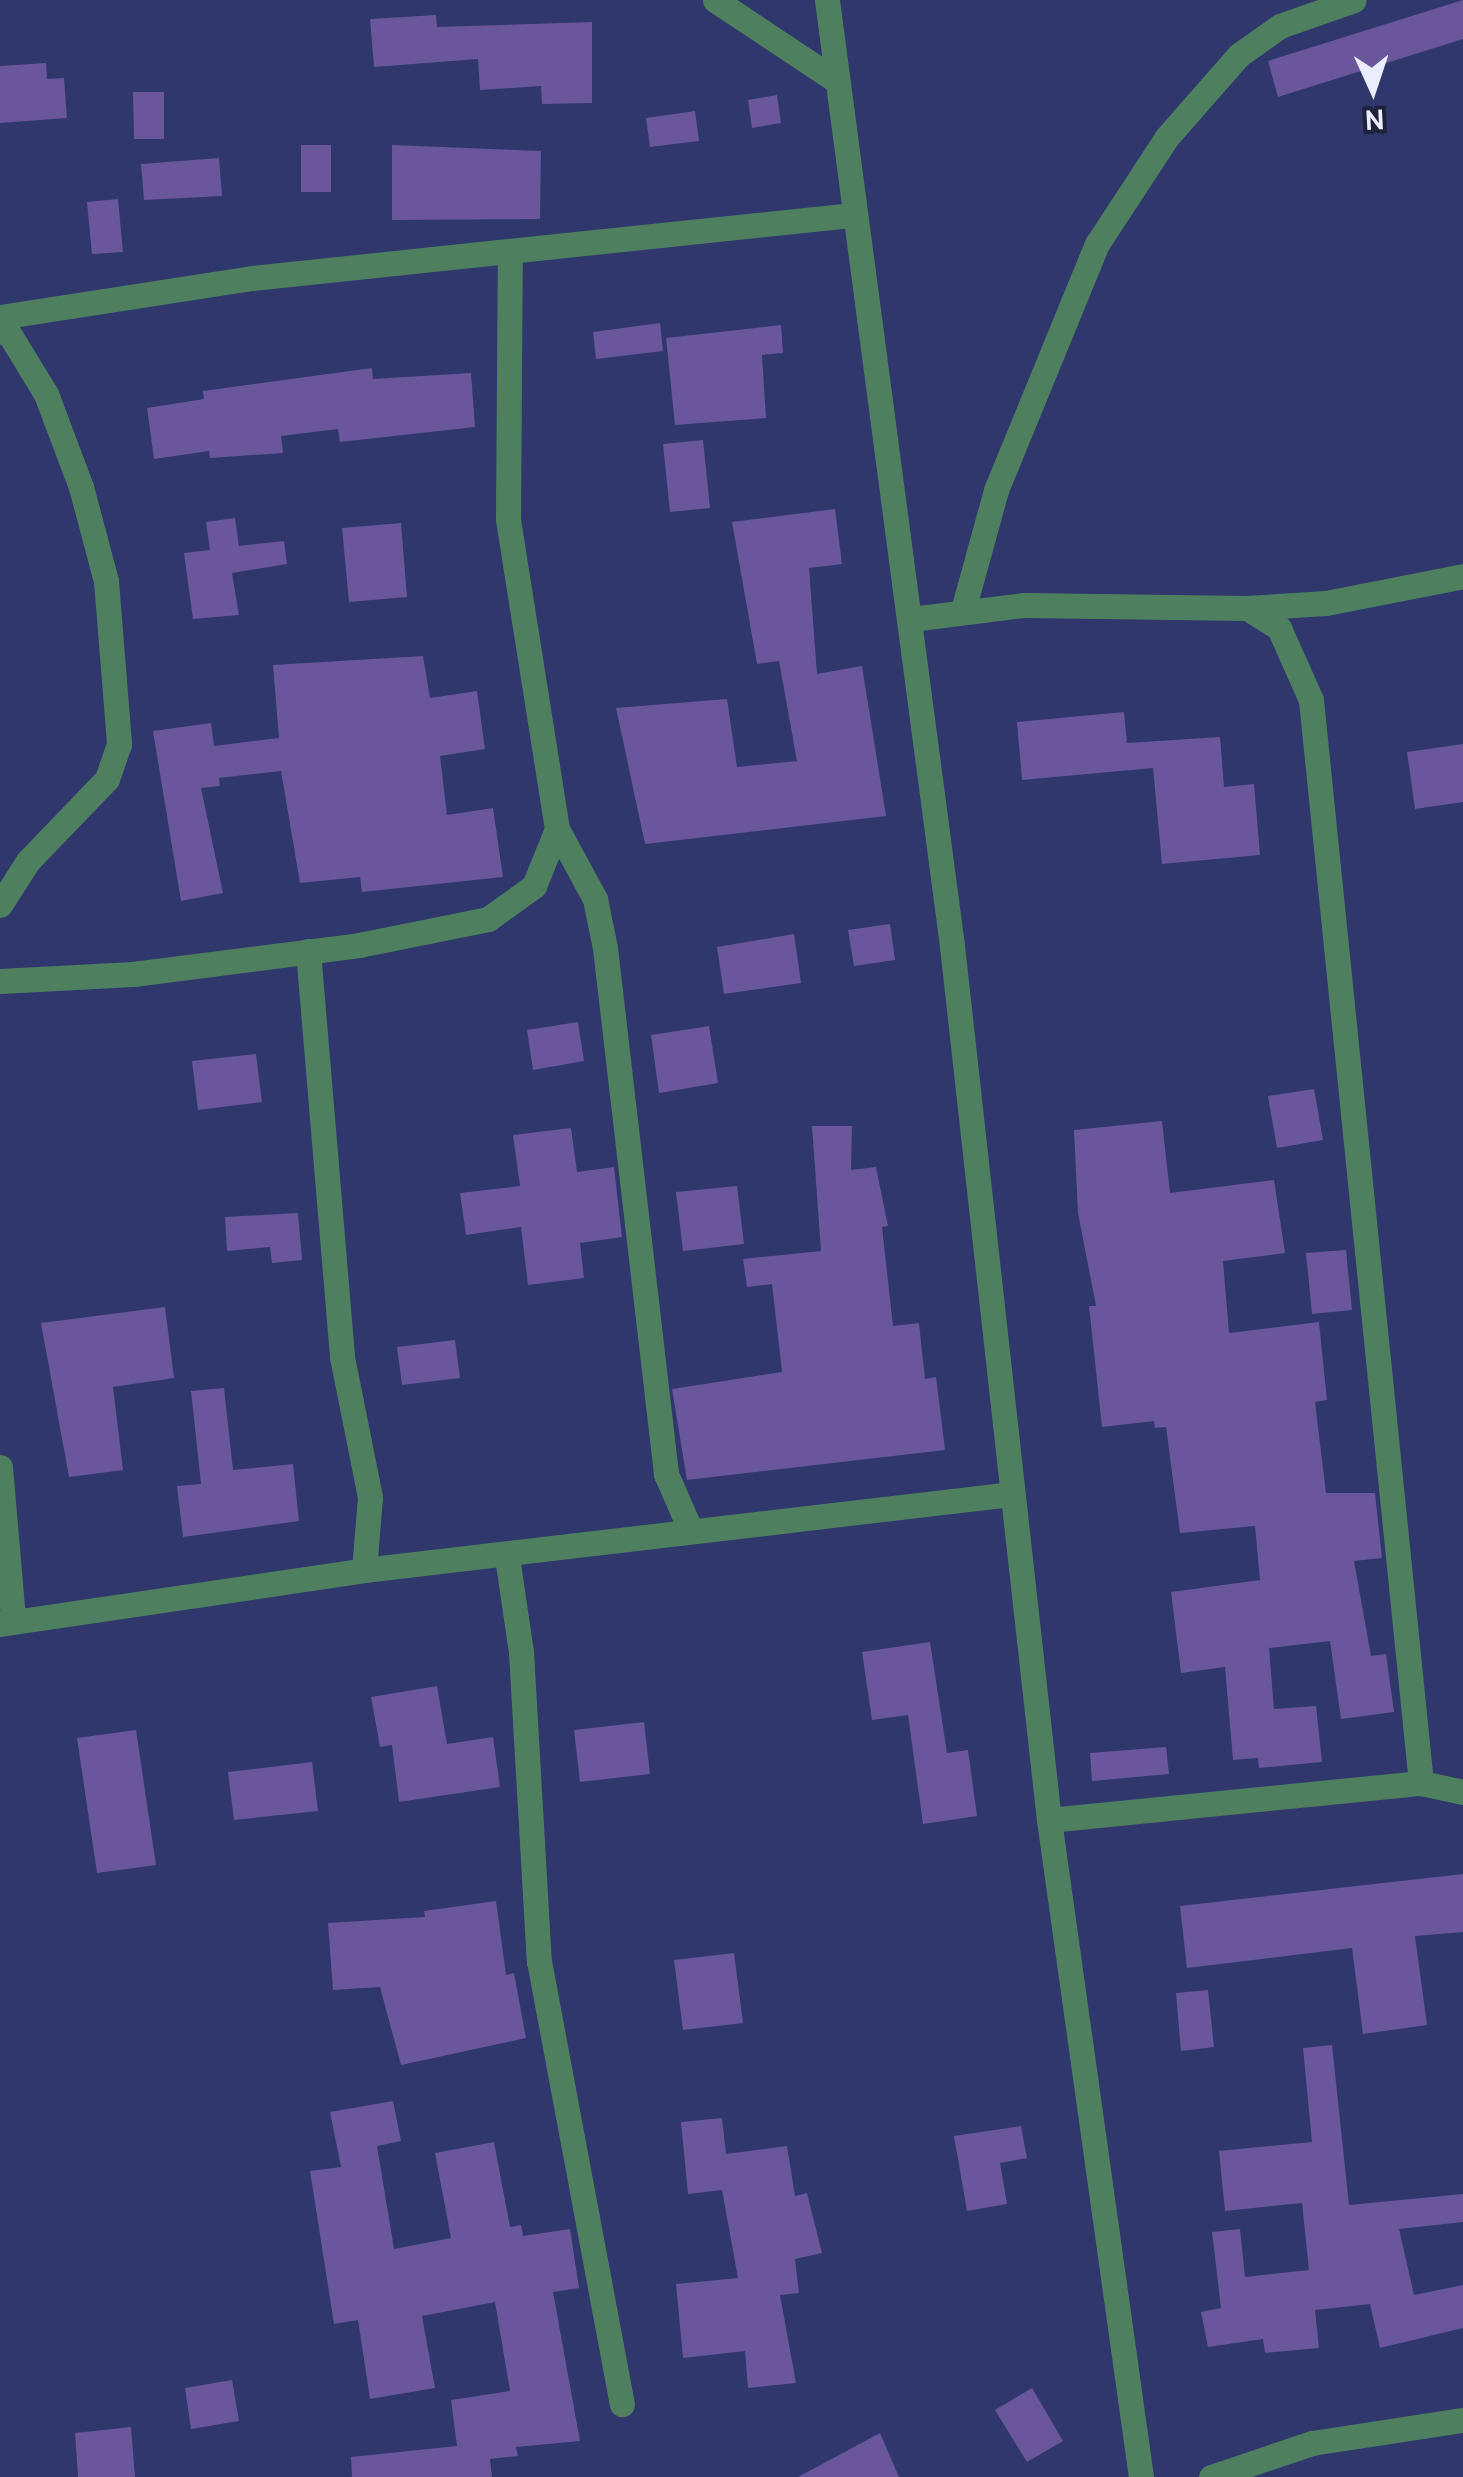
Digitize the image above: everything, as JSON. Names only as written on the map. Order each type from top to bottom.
[{"type":"street","points":[[715,0],[836,81]]},
{"type":"street","points":[[827,0],[852,216],[910,619],[1049,1820],[1141,2477]]},
{"type":"street","points":[[963,610],[996,490],[1097,244],[1167,137],[1239,56],[1280,26],[1354,0]]},
{"type":"street","points":[[0,318],[252,278],[510,256],[852,216]]},
{"type":"street","points":[[510,256],[508,519],[557,829],[595,899],[605,948],[666,1474],[690,1529]]},
{"type":"street","points":[[0,330],[10,334],[46,394],[81,487],[106,581],[120,744],[108,779],[28,861],[0,905]]},
{"type":"street","points":[[910,619],[963,610],[1108,602],[1247,608],[1326,602],[1463,576]]},
{"type":"street","points":[[1247,608],[1278,628],[1311,700],[1421,1783]]},
{"type":"street","points":[[0,981],[133,974],[308,952],[488,919],[534,886],[557,829]]},
{"type":"street","points":[[308,952],[342,1357],[370,1497],[364,1570]]},
{"type":"street","points":[[0,1467],[7,1622],[364,1570],[507,1557],[690,1529],[1011,1494]]},
{"type":"street","points":[[507,1557],[521,1652],[539,1961],[622,2404]]},
{"type":"street","points":[[1049,1820],[1421,1783],[1463,1792]]},
{"type":"street","points":[[1210,2477],[1312,2443],[1463,2420]]},
{"type":"building","points":[[1463,0],[1463,39],[1278,97],[1268,61]]},
{"type":"building","points":[[436,15],[437,27],[592,22],[592,103],[542,104],[541,86],[480,90],[478,59],[374,67],[370,19]]},
{"type":"building","points":[[46,63],[47,79],[64,78],[67,118],[0,123],[0,66]]},
{"type":"building","points":[[133,92],[164,92],[164,139],[134,139]]},
{"type":"building","points":[[777,95],[781,123],[752,128],[748,100]]},
{"type":"building","points":[[695,111],[699,141],[650,147],[646,118]]},
{"type":"building","points":[[301,145],[331,145],[331,192],[301,192]]},
{"type":"building","points":[[392,145],[541,151],[540,219],[392,220]]},
{"type":"building","points":[[219,158],[222,196],[144,200],[141,164]]},
{"type":"building","points":[[118,199],[123,252],[92,254],[87,202]]},
{"type":"building","points":[[660,323],[663,351],[596,359],[593,332]]},
{"type":"building","points":[[781,325],[783,353],[762,355],[766,418],[675,425],[666,338]]},
{"type":"building","points":[[372,368],[373,379],[471,373],[475,427],[340,442],[338,429],[281,436],[283,453],[210,458],[209,451],[154,459],[147,408],[204,399],[203,391]]},
{"type":"building","points":[[703,440],[710,508],[670,512],[663,444]]},
{"type":"building","points":[[835,509],[842,564],[809,568],[817,674],[862,666],[886,816],[645,844],[616,708],[727,699],[737,767],[797,761],[779,661],[757,664],[732,522]]},
{"type":"building","points":[[235,518],[239,546],[284,541],[287,564],[232,573],[239,615],[193,619],[184,553],[210,550],[206,522]]},
{"type":"building","points":[[401,523],[407,597],[349,602],[342,528]]},
{"type":"building","points":[[423,656],[430,698],[477,691],[485,749],[440,756],[447,815],[493,808],[503,877],[362,892],[360,877],[300,883],[281,771],[219,778],[220,786],[201,788],[223,893],[181,901],[153,731],[211,723],[214,746],[279,738],[273,665]]},
{"type":"building","points":[[1124,712],[1127,743],[1220,737],[1224,787],[1254,784],[1260,855],[1162,864],[1153,768],[1022,780],[1017,722]]},
{"type":"building","points":[[1463,744],[1463,802],[1415,809],[1407,752]]},
{"type":"building","points":[[890,924],[895,960],[854,966],[848,930]]},
{"type":"building","points":[[794,934],[801,983],[724,994],[717,947]]},
{"type":"building","points":[[578,1022],[584,1061],[533,1070],[527,1030]]},
{"type":"building","points":[[709,1026],[718,1083],[659,1093],[651,1035]]},
{"type":"building","points":[[256,1054],[262,1102],[198,1110],[192,1061]]},
{"type":"building","points":[[1314,1089],[1323,1140],[1277,1148],[1268,1096]]},
{"type":"building","points":[[1162,1121],[1170,1193],[1274,1180],[1285,1253],[1223,1261],[1229,1333],[1319,1322],[1327,1400],[1315,1402],[1326,1493],[1375,1493],[1382,1558],[1354,1561],[1371,1656],[1386,1654],[1394,1712],[1341,1719],[1330,1641],[1269,1648],[1274,1709],[1316,1706],[1322,1762],[1259,1768],[1258,1758],[1233,1760],[1225,1667],[1181,1673],[1171,1592],[1260,1580],[1255,1526],[1180,1533],[1166,1427],[1155,1428],[1154,1421],[1102,1427],[1089,1306],[1096,1306],[1078,1213],[1074,1130]]},
{"type":"building","points":[[812,1126],[852,1126],[851,1170],[876,1167],[888,1226],[882,1227],[893,1326],[919,1323],[925,1379],[936,1377],[945,1450],[687,1480],[672,1389],[782,1372],[772,1284],[747,1287],[743,1259],[821,1251]]},
{"type":"building","points":[[571,1128],[577,1172],[614,1167],[622,1237],[580,1243],[584,1278],[528,1285],[521,1227],[466,1235],[460,1193],[520,1186],[513,1135]]},
{"type":"building","points":[[737,1186],[744,1244],[683,1251],[676,1192]]},
{"type":"building","points":[[298,1213],[302,1260],[272,1263],[270,1247],[227,1251],[225,1217]]},
{"type":"building","points":[[1346,1250],[1352,1310],[1312,1314],[1306,1253]]},
{"type":"building","points":[[165,1307],[174,1378],[113,1387],[123,1470],[69,1477],[41,1323]]},
{"type":"building","points":[[455,1340],[460,1378],[402,1385],[397,1347]]},
{"type":"building","points":[[224,1388],[233,1470],[293,1464],[299,1521],[183,1537],[177,1486],[201,1484],[191,1391]]},
{"type":"building","points":[[930,1642],[947,1753],[968,1750],[977,1816],[923,1824],[908,1715],[872,1720],[862,1652]]},
{"type":"building","points":[[437,1686],[447,1744],[493,1737],[500,1787],[399,1802],[392,1745],[380,1747],[371,1697]]},
{"type":"building","points":[[644,1722],[650,1774],[580,1782],[574,1730]]},
{"type":"building","points":[[136,1730],[156,1865],[97,1873],[77,1738]]},
{"type":"building","points":[[1166,1747],[1169,1774],[1092,1781],[1090,1753]]},
{"type":"building","points":[[312,1762],[318,1811],[234,1820],[228,1772]]},
{"type":"building","points":[[1463,1874],[1463,1932],[1415,1936],[1427,2025],[1363,2034],[1352,1948],[1187,1968],[1180,1906]]},
{"type":"building","points":[[496,1901],[506,1975],[514,1973],[526,2038],[401,2065],[380,1987],[333,1990],[328,1923],[425,1917],[424,1911]]},
{"type":"building","points":[[734,1953],[743,2023],[683,2030],[674,1960]]},
{"type":"building","points":[[1208,1990],[1214,2047],[1181,2051],[1176,1993]]},
{"type":"building","points":[[1332,2045],[1349,2205],[1463,2194],[1463,2222],[1399,2229],[1414,2295],[1463,2285],[1463,2328],[1380,2348],[1370,2304],[1315,2310],[1319,2348],[1265,2353],[1263,2339],[1208,2347],[1201,2312],[1221,2308],[1212,2232],[1240,2229],[1245,2277],[1309,2270],[1302,2203],[1225,2211],[1219,2151],[1312,2142],[1303,2048]]},
{"type":"building","points":[[393,2101],[401,2141],[377,2146],[394,2249],[451,2238],[435,2153],[494,2142],[510,2227],[521,2225],[523,2236],[570,2229],[579,2288],[553,2292],[580,2441],[516,2447],[518,2456],[490,2459],[492,2477],[352,2477],[351,2457],[457,2446],[451,2400],[510,2391],[495,2302],[422,2316],[435,2388],[370,2399],[358,2320],[334,2324],[310,2171],[341,2167],[330,2112]]},
{"type":"building","points":[[722,2118],[726,2154],[787,2146],[795,2196],[807,2193],[822,2253],[795,2259],[799,2293],[780,2295],[796,2383],[748,2388],[745,2351],[683,2358],[676,2284],[738,2278],[722,2190],[688,2194],[681,2122]]},
{"type":"building","points":[[1021,2126],[1027,2158],[1000,2163],[1007,2204],[967,2211],[954,2136]]},
{"type":"building","points":[[232,2380],[239,2421],[191,2429],[185,2388]]},
{"type":"building","points":[[1032,2388],[1063,2441],[1027,2462],[995,2410]]},
{"type":"building","points":[[131,2427],[135,2477],[78,2477],[75,2433]]},
{"type":"building","points":[[880,2433],[899,2477],[798,2477]]}]
